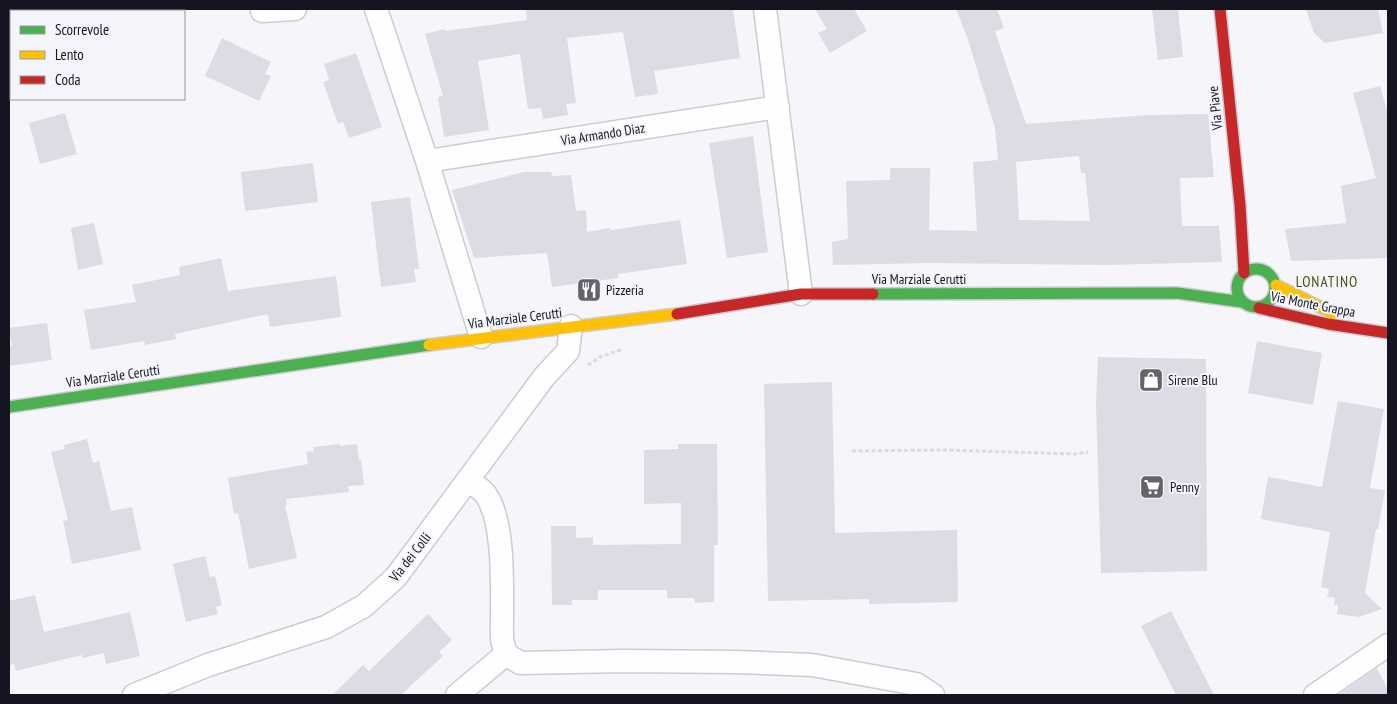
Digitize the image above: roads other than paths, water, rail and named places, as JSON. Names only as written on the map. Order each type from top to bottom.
[{"type":"street","points":[[262,11],[295,9]]},
{"type":"street","points":[[376,9],[427,161],[482,336]]},
{"type":"street","points":[[765,9],[801,294]]},
{"type":"street","name":"Via Piave","points":[[1220,9],[1240,205],[1244,273]]},
{"type":"street","name":"Via Armando Diaz","points":[[427,161],[778,107]]},
{"type":"street","name":"Via Piave","points":[[1240,205],[1252,238]]},
{"type":"street","points":[[1259,254],[1265,271],[1274,279],[1276,285],[1274,297],[1270,302],[1259,308],[1252,308],[1242,302],[1229,285],[1244,273],[1254,269],[1265,271]]},
{"type":"street","name":"Via Marziale Cerutti","points":[[1177,293],[1229,285]]},
{"type":"street","name":"Via Monte Grappa","points":[[1276,285],[1362,328]]},
{"type":"street","name":"Via Marziale Cerutti","points":[[9,407],[482,336],[674,314],[801,294],[1177,293],[1242,302]]},
{"type":"street","name":"Via Monte Grappa","points":[[1259,308],[1328,324],[1388,333]]},
{"type":"street","name":"Via dei Colli","points":[[134,695],[208,665],[326,627],[364,606],[396,577],[544,377],[568,351],[571,326]]},
{"type":"street","points":[[468,480],[485,493],[494,510],[500,545],[502,640],[506,654],[520,662],[727,662],[812,666],[916,684],[934,695]]},
{"type":"street","points":[[1315,695],[1388,645]]},
{"type":"street","points":[[457,695],[506,654]]},
{"type":"place","name":"Pizzeria","points":[[589,290]]},
{"type":"place","name":"Sirene Blu","points":[[1151,380]]},
{"type":"place","name":"Penny","points":[[1152,487]]},
{"type":"district","name":"LONATINO","points":[[1327,281]]}]
